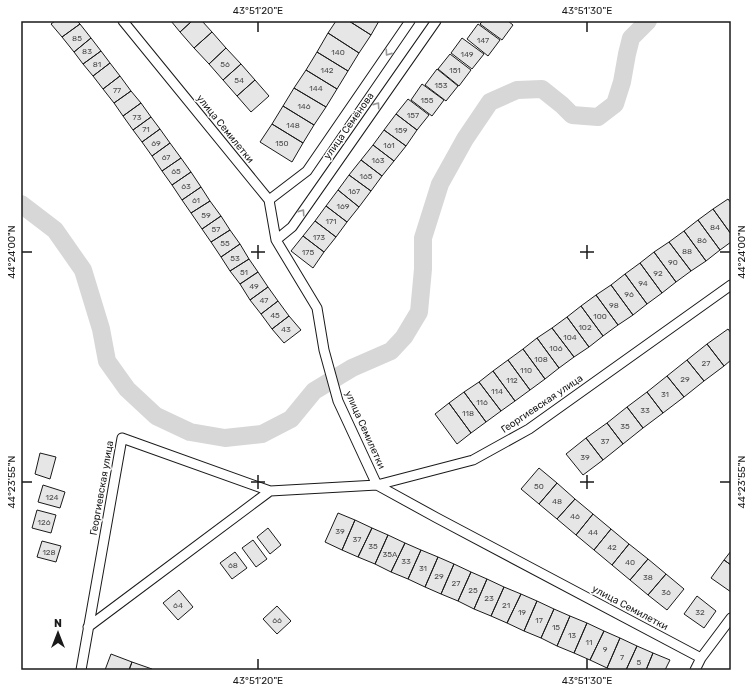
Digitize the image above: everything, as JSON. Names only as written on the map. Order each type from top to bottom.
[{"type":"street","name":"улица Семилетки","points":[[123,21],[269,200],[276,240],[317,308],[324,350],[338,401],[377,485],[701,658]]},
{"type":"street","name":"улица Семёнова","points":[[269,200],[306,171],[410,21]]},
{"type":"street","name":"улица Семёнова","points":[[276,240],[292,227],[436,21]]},
{"type":"street","name":"Георгиевская улица","points":[[81,670],[122,438],[270,491],[377,485],[473,460],[492,450],[529,428],[731,285]]},
{"type":"street","points":[[88,627],[270,491]]},
{"type":"street","points":[[695,670],[701,658],[731,618]]},
{"type":"building","points":[[55,21],[77,21],[80,24],[62,37],[51,24]]},
{"type":"building","points":[[171,21],[192,21],[180,32]]},
{"type":"building","points":[[192,21],[202,21],[212,32],[194,48],[180,32]]},
{"type":"building","points":[[336,21],[349,21],[371,35],[359,53],[328,33]]},
{"type":"building","points":[[349,21],[379,21],[371,35]]},
{"type":"building","points":[[483,21],[508,21],[513,25],[502,40],[480,24]]},
{"type":"building","points":[[80,24],[91,38],[74,52],[62,37]]},
{"type":"building","points":[[478,24],[500,40],[488,56],[467,39]]},
{"type":"building","points":[[212,32],[226,48],[209,64],[194,48]]},
{"type":"building","points":[[328,33],[359,53],[348,71],[317,52]]},
{"type":"building","points":[[91,38],[101,51],[83,64],[74,52]]},
{"type":"building","points":[[462,38],[484,54],[472,69],[451,53]]},
{"type":"building","points":[[226,48],[241,64],[223,80],[209,64]]},
{"type":"building","points":[[101,51],[110,63],[93,76],[83,64]]},
{"type":"building","points":[[317,52],[348,71],[337,89],[306,70]]},
{"type":"building","points":[[450,54],[471,70],[459,86],[438,69]]},
{"type":"building","points":[[110,63],[120,76],[103,89],[93,76]]},
{"type":"building","points":[[241,64],[255,80],[237,96],[223,80]]},
{"type":"building","points":[[437,69],[458,86],[446,101],[425,85]]},
{"type":"building","points":[[306,70],[337,89],[326,107],[294,88]]},
{"type":"building","points":[[120,76],[131,91],[114,103],[103,89]]},
{"type":"building","points":[[255,80],[269,96],[251,112],[237,96]]},
{"type":"building","points":[[422,84],[444,100],[432,116],[411,100]]},
{"type":"building","points":[[294,88],[326,107],[314,125],[283,106]]},
{"type":"building","points":[[131,91],[141,103],[123,116],[114,103]]},
{"type":"building","points":[[408,99],[429,115],[417,130],[396,114]]},
{"type":"building","points":[[141,103],[151,117],[133,130],[123,116]]},
{"type":"building","points":[[283,106],[314,125],[303,143],[272,124]]},
{"type":"building","points":[[396,114],[417,130],[406,146],[384,130]]},
{"type":"building","points":[[151,117],[160,129],[142,142],[133,130]]},
{"type":"building","points":[[272,124],[303,143],[292,162],[260,142]]},
{"type":"building","points":[[160,129],[170,143],[152,156],[142,142]]},
{"type":"building","points":[[384,130],[406,146],[394,161],[373,145]]},
{"type":"building","points":[[170,143],[181,158],[162,171],[152,156]]},
{"type":"building","points":[[373,145],[394,161],[382,176],[361,160]]},
{"type":"building","points":[[181,158],[191,172],[172,185],[162,171]]},
{"type":"building","points":[[361,160],[382,176],[371,191],[349,175]]},
{"type":"building","points":[[191,172],[201,187],[182,200],[172,185]]},
{"type":"building","points":[[349,175],[371,191],[359,207],[338,190]]},
{"type":"building","points":[[201,187],[210,201],[191,213],[182,200]]},
{"type":"building","points":[[338,190],[359,207],[347,222],[326,206]]},
{"type":"building","points":[[728,199],[731,203],[731,234],[713,209]]},
{"type":"building","points":[[210,201],[221,216],[202,229],[191,213]]},
{"type":"building","points":[[326,206],[347,222],[336,237],[315,221]]},
{"type":"building","points":[[713,209],[731,234],[731,242],[720,250],[698,220]]},
{"type":"building","points":[[221,216],[230,230],[211,242],[202,229]]},
{"type":"building","points":[[698,220],[720,250],[706,261],[684,231]]},
{"type":"building","points":[[315,221],[336,237],[324,252],[303,236]]},
{"type":"building","points":[[230,230],[240,244],[221,257],[211,242]]},
{"type":"building","points":[[684,231],[706,261],[691,271],[669,242]]},
{"type":"building","points":[[303,236],[324,252],[313,268],[291,251]]},
{"type":"building","points":[[669,242],[691,271],[676,282],[654,252]]},
{"type":"building","points":[[240,244],[249,259],[230,271],[221,257]]},
{"type":"building","points":[[654,252],[676,282],[662,293],[640,263]]},
{"type":"building","points":[[249,259],[258,272],[240,284],[230,271]]},
{"type":"building","points":[[640,263],[662,293],[647,304],[625,274]]},
{"type":"building","points":[[258,272],[268,287],[250,300],[240,284]]},
{"type":"building","points":[[625,274],[647,304],[633,315],[611,285]]},
{"type":"building","points":[[611,285],[633,315],[618,325],[596,295]]},
{"type":"building","points":[[268,287],[278,301],[261,314],[250,300]]},
{"type":"building","points":[[596,295],[618,325],[603,336],[581,306]]},
{"type":"building","points":[[278,301],[289,316],[272,329],[261,314]]},
{"type":"building","points":[[581,306],[603,336],[589,347],[567,317]]},
{"type":"building","points":[[289,316],[301,330],[284,343],[272,329]]},
{"type":"building","points":[[567,317],[589,347],[574,357],[552,328]]},
{"type":"building","points":[[552,328],[574,357],[559,368],[537,338]]},
{"type":"building","points":[[728,329],[731,333],[731,360],[724,366],[707,344]]},
{"type":"building","points":[[537,338],[559,368],[545,379],[523,349]]},
{"type":"building","points":[[707,344],[724,366],[704,381],[687,360]]},
{"type":"building","points":[[523,349],[545,379],[530,390],[508,360]]},
{"type":"building","points":[[508,360],[530,390],[515,401],[493,371]]},
{"type":"building","points":[[687,360],[704,381],[684,397],[667,376]]},
{"type":"building","points":[[493,371],[515,401],[501,411],[479,382]]},
{"type":"building","points":[[667,376],[684,397],[663,413],[647,392]]},
{"type":"building","points":[[479,382],[501,411],[486,422],[464,392]]},
{"type":"building","points":[[464,392],[486,422],[471,433],[449,403]]},
{"type":"building","points":[[647,392],[663,413],[643,428],[627,407]]},
{"type":"building","points":[[449,403],[471,433],[457,444],[435,414]]},
{"type":"building","points":[[627,407],[643,428],[623,444],[607,423]]},
{"type":"building","points":[[607,423],[623,444],[603,460],[586,438]]},
{"type":"building","points":[[586,438],[603,460],[583,475],[566,454]]},
{"type":"building","points":[[40,453],[56,457],[50,479],[35,474]]},
{"type":"building","points":[[539,468],[557,483],[539,504],[521,489]]},
{"type":"building","points":[[557,483],[575,499],[557,519],[539,504]]},
{"type":"building","points":[[43,485],[65,492],[60,508],[38,502]]},
{"type":"building","points":[[575,499],[593,514],[576,535],[557,519]]},
{"type":"building","points":[[37,510],[56,515],[51,533],[32,528]]},
{"type":"building","points":[[338,513],[355,520],[342,550],[325,542]]},
{"type":"building","points":[[593,514],[611,529],[594,550],[576,535]]},
{"type":"building","points":[[355,520],[372,528],[358,557],[342,550]]},
{"type":"building","points":[[268,528],[281,545],[270,554],[257,537]]},
{"type":"building","points":[[372,528],[388,535],[375,564],[358,557]]},
{"type":"building","points":[[611,529],[629,544],[612,565],[594,550]]},
{"type":"building","points":[[388,535],[405,543],[391,572],[375,564]]},
{"type":"building","points":[[253,540],[267,559],[256,567],[242,548]]},
{"type":"building","points":[[42,541],[61,546],[56,562],[37,557]]},
{"type":"building","points":[[405,543],[421,550],[408,579],[391,572]]},
{"type":"building","points":[[629,544],[648,559],[630,580],[612,565]]},
{"type":"building","points":[[421,550],[438,557],[425,587],[408,579]]},
{"type":"building","points":[[731,551],[731,565],[724,560]]},
{"type":"building","points":[[235,552],[247,568],[232,579],[220,563]]},
{"type":"building","points":[[438,557],[454,564],[441,594],[425,587]]},
{"type":"building","points":[[648,559],[666,574],[648,595],[630,580]]},
{"type":"building","points":[[724,560],[731,565],[731,592],[711,578]]},
{"type":"building","points":[[454,564],[471,572],[458,601],[441,594]]},
{"type":"building","points":[[471,572],[487,579],[474,609],[458,601]]},
{"type":"building","points":[[666,574],[684,589],[667,610],[648,595]]},
{"type":"building","points":[[487,579],[504,587],[491,616],[474,609]]},
{"type":"building","points":[[504,587],[521,594],[507,623],[491,616]]},
{"type":"building","points":[[179,590],[193,607],[178,620],[163,603]]},
{"type":"building","points":[[521,594],[537,601],[524,631],[507,623]]},
{"type":"building","points":[[697,596],[716,611],[704,628],[684,614]]},
{"type":"building","points":[[537,601],[554,609],[541,638],[524,631]]},
{"type":"building","points":[[277,606],[291,621],[277,634],[263,619]]},
{"type":"building","points":[[554,609],[570,616],[557,646],[541,638]]},
{"type":"building","points":[[570,616],[587,623],[574,653],[557,646]]},
{"type":"building","points":[[587,623],[604,631],[590,660],[574,653]]},
{"type":"building","points":[[604,631],[620,638],[607,668],[590,660]]},
{"type":"building","points":[[620,638],[637,646],[626,670],[612,670],[607,668]]},
{"type":"building","points":[[637,646],[653,653],[646,670],[626,670]]},
{"type":"building","points":[[653,653],[670,660],[665,670],[646,670]]},
{"type":"building","points":[[111,654],[132,662],[129,670],[105,670]]},
{"type":"building","points":[[132,662],[152,669],[152,670],[129,670]]},
{"type":"waterway","points":[[21,204],[55,230],[83,270],[101,329],[107,361],[127,389],[156,416],[190,432],[225,438],[262,434],[291,419],[314,391],[352,368],[391,351],[404,337],[419,312],[423,269],[423,238],[440,184],[465,139],[490,102],[517,90],[542,89],[572,115],[598,117],[615,104],[622,82],[631,38],[648,21]]}]
